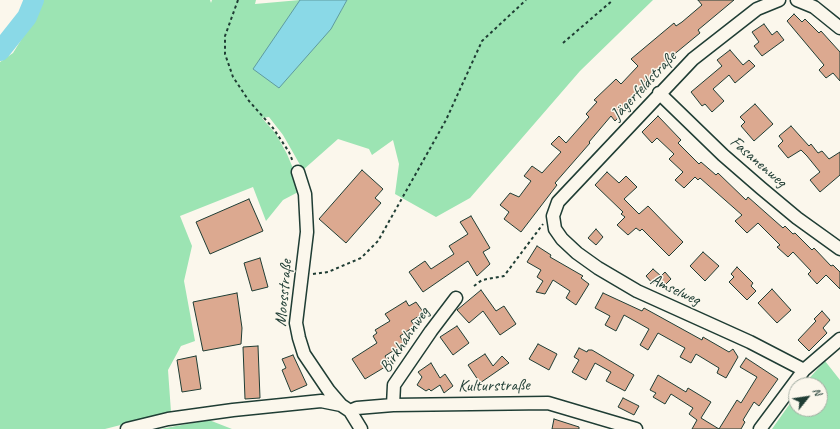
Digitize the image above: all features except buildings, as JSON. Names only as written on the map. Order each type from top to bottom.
[{"type":"street","name":"Jägerfeldstraße","points":[[553,216],[558,202],[659,93],[693,59],[757,9],[779,0]]},
{"type":"street","points":[[797,0],[814,7],[840,28]]},
{"type":"street","name":"Fasanenweg","points":[[659,93],[761,188],[797,218],[840,249]]},
{"type":"street","name":"Moosstraße","points":[[298,172],[305,194],[307,232],[296,323],[299,338],[304,354],[329,391],[346,408],[361,429]]},
{"type":"street","name":"Amselweg","points":[[553,216],[556,229],[568,246],[598,268],[637,291],[750,342],[804,370]]},
{"type":"street","name":"Birkhahnweg","points":[[394,405],[394,385],[431,331],[456,298]]},
{"type":"street","points":[[760,429],[804,370],[840,339]]},
{"type":"street","points":[[127,429],[168,419],[233,410],[321,401],[346,408]]},
{"type":"street","name":"Kulturstraße","points":[[346,408],[394,405],[548,403],[636,429]]},
{"type":"path","points":[[238,0],[225,36],[225,54],[233,77],[249,101],[273,128],[289,152],[298,172]]},
{"type":"path","points":[[302,276],[328,272],[361,258],[378,241],[446,120],[482,41],[526,0]]},
{"type":"path","points":[[564,43],[613,0]]},
{"type":"path","points":[[474,286],[482,280],[504,276],[545,221],[553,216]]},
{"type":"green space","points":[[42,0],[210,0],[211,3],[212,0],[256,0],[255,4],[300,0],[291,15],[341,11],[347,0],[653,0],[580,71],[470,198],[436,217],[395,194],[399,164],[393,140],[372,155],[369,149],[338,139],[303,170],[283,135],[269,117],[262,118],[276,134],[287,154],[302,190],[283,200],[266,221],[253,187],[180,216],[192,246],[184,281],[195,341],[181,346],[168,370],[171,412],[105,429],[0,429],[0,62],[13,53],[39,11]]},
{"type":"green space","points":[[825,361],[840,380],[840,429],[772,429],[788,406],[788,417],[828,417],[828,377],[810,377]]},
{"type":"green space","points":[[209,420],[232,429],[160,429]]},
{"type":"water","points":[[300,0],[347,0],[331,29],[279,88],[253,69]]},
{"type":"waterway","points":[[0,51],[27,17],[34,0]]}]
